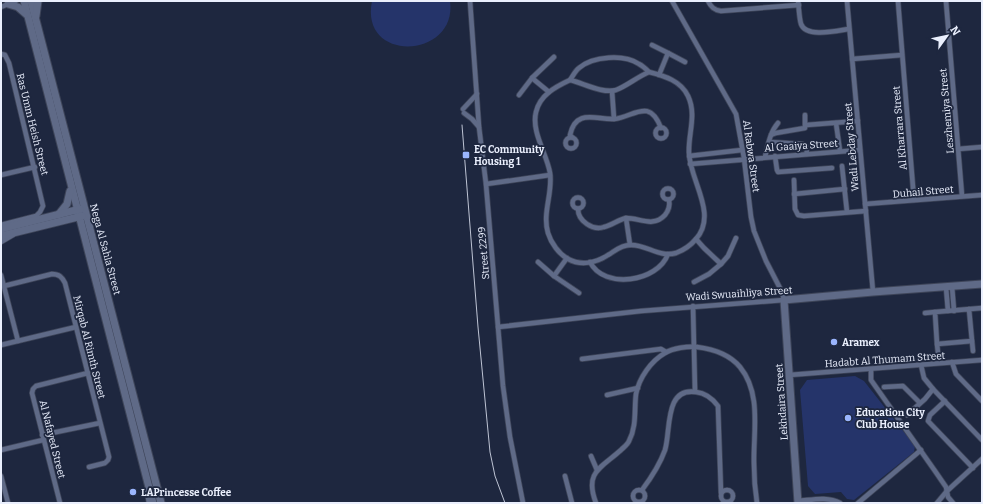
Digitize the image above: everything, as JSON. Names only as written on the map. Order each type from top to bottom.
[{"type":"street","points":[[4,6],[16,1]]},
{"type":"street","name":"Nega Al Sahla Street","points":[[24,1],[70,182],[81,209]]},
{"type":"street","name":"Nega Al Sahla Street","points":[[31,1],[81,209],[161,503]]},
{"type":"street","points":[[36,20],[38,1]]},
{"type":"street","name":"Street 2299","points":[[470,1],[476,94],[486,184],[498,327],[510,437],[523,503]]},
{"type":"street","name":"Al Rabwa Street","points":[[672,1],[732,105],[739,124],[754,231],[766,261],[782,292],[784,300]]},
{"type":"street","points":[[708,1],[711,7],[721,11],[799,3],[801,23],[807,31],[821,32],[849,29]]},
{"type":"street","name":"Wadi Lebday Street","points":[[847,1],[873,292]]},
{"type":"street","name":"Al Kharrara Street","points":[[898,1],[914,200]]},
{"type":"street","name":"Leszhemiya Street","points":[[946,1],[962,196]]},
{"type":"street","points":[[4,6],[18,7],[28,17]]},
{"type":"street","points":[[652,45],[685,62]]},
{"type":"street","points":[[659,74],[668,53]]},
{"type":"street","name":"Ras Umm Heish Street","points":[[1,54],[5,55],[9,63],[35,167],[43,206],[36,216],[1,225]]},
{"type":"street","points":[[852,59],[902,55]]},
{"type":"street","points":[[519,95],[532,78],[554,57]]},
{"type":"street","points":[[619,57],[634,61],[649,72],[659,74],[674,81],[682,88],[688,97],[692,115],[689,156],[690,164],[705,214],[704,224],[696,239],[690,245],[680,251],[668,254],[655,252],[637,245],[630,245],[621,247],[603,258],[590,262],[578,262],[567,258],[553,245],[547,229],[547,212],[551,181],[548,163],[538,132],[536,117],[539,103],[549,92],[570,80],[576,71],[583,65],[601,58],[619,57]]},
{"type":"street","points":[[570,80],[612,91],[617,90],[649,72]]},
{"type":"street","points":[[532,78],[549,92]]},
{"type":"street","points":[[612,91],[614,119]]},
{"type":"street","points":[[476,94],[464,111],[479,127]]},
{"type":"street","points":[[572,138],[570,135],[573,126],[583,118],[590,116],[607,120],[622,118],[638,110],[643,110],[655,116],[661,128]]},
{"type":"street","points":[[805,115],[806,126]]},
{"type":"street","points":[[771,135],[804,128],[806,126],[858,121]]},
{"type":"street","points":[[765,157],[773,128],[778,123]]},
{"type":"street","points":[[836,123],[840,151]]},
{"type":"street","points":[[769,142],[802,144],[806,146],[807,154]]},
{"type":"street","points":[[958,149],[982,147]]},
{"type":"street","points":[[689,156],[742,150]]},
{"type":"street","name":"Al Gaaiya Street","points":[[690,164],[744,158],[860,150]]},
{"type":"street","points":[[725,152],[723,157],[726,160]]},
{"type":"street","points":[[775,156],[778,172],[832,168]]},
{"type":"street","points":[[842,166],[847,212]]},
{"type":"street","points":[[1,175],[35,167]]},
{"type":"street","points":[[486,184],[550,175]]},
{"type":"street","points":[[794,180],[795,209],[798,215],[804,216],[866,211]]},
{"type":"street","points":[[59,214],[64,210],[69,199],[70,182]]},
{"type":"street","points":[[794,194],[845,190]]},
{"type":"street","name":"Duhail Street","points":[[865,204],[982,195]]},
{"type":"street","points":[[578,209],[581,218],[588,224],[594,227],[605,227],[626,218],[650,222],[657,221],[664,216],[668,210],[669,200]]},
{"type":"street","points":[[1,229],[81,209]]},
{"type":"street","points":[[1,236],[83,216]]},
{"type":"street","name":"Nega Al Sahla Street","points":[[83,216],[88,252],[148,482],[149,502]]},
{"type":"street","points":[[626,218],[630,245]]},
{"type":"street","points":[[65,221],[73,223],[77,228],[84,248],[88,252]]},
{"type":"street","points":[[1,242],[17,232]]},
{"type":"street","points":[[694,282],[709,274],[721,264],[728,256],[736,238]]},
{"type":"street","points":[[696,239],[721,264]]},
{"type":"street","points":[[590,262],[594,270],[598,273],[614,278],[634,279],[647,275],[659,268],[666,261],[668,254]]},
{"type":"street","points":[[554,276],[567,258]]},
{"type":"street","points":[[538,262],[554,276],[579,293]]},
{"type":"street","name":"Mirqab Al Rimth Street","points":[[4,286],[52,274],[62,277],[65,282],[109,457],[104,463],[89,467]]},
{"type":"street","points":[[1,275],[18,341]]},
{"type":"street","name":"Wadi Swuaihliya Street","points":[[498,327],[693,306],[982,284]]},
{"type":"street","points":[[949,286],[954,310]]},
{"type":"street","points":[[948,311],[949,286]]},
{"type":"street","name":"Lekhdaira Street","points":[[784,300],[798,502]]},
{"type":"street","points":[[693,306],[695,391]]},
{"type":"street","points":[[925,313],[982,308]]},
{"type":"street","points":[[969,309],[973,351]]},
{"type":"street","points":[[935,312],[938,353]]},
{"type":"street","points":[[1,345],[76,327]]},
{"type":"street","points":[[937,344],[972,341]]},
{"type":"street","points":[[596,503],[593,494],[592,481],[597,470],[629,442],[634,431],[640,380],[646,371],[666,352],[693,347],[709,348],[725,355],[740,367],[750,385],[754,401],[755,416],[754,463],[757,503]]},
{"type":"street","points":[[582,359],[661,349],[666,352]]},
{"type":"street","name":"Hadabt Al Thumam Street","points":[[789,375],[982,360]]},
{"type":"street","points":[[952,362],[956,374],[982,400]]},
{"type":"street","points":[[921,365],[924,378],[982,440]]},
{"type":"street","points":[[871,368],[870,378],[921,450],[953,503]]},
{"type":"street","name":"Al Nafayed Street","points":[[60,503],[32,394],[33,389],[36,386],[88,373]]},
{"type":"street","points":[[884,387],[903,386],[920,403]]},
{"type":"street","points":[[607,395],[638,388]]},
{"type":"street","points":[[907,415],[934,390]]},
{"type":"street","points":[[642,490],[650,479],[664,450],[668,438],[670,412],[673,402],[681,394],[695,391],[713,398],[718,406],[721,493],[723,500],[726,502],[732,497],[732,492],[726,490],[721,484]]},
{"type":"street","points":[[945,400],[930,415],[928,421],[973,468]]},
{"type":"street","points":[[1,450],[100,423]]},
{"type":"street","points":[[858,503],[921,450]]},
{"type":"street","points":[[591,456],[597,470]]},
{"type":"street","points":[[937,503],[947,491],[982,459]]},
{"type":"street","points":[[1,476],[8,503]]},
{"type":"street","points":[[565,476],[572,503]]},
{"type":"street","points":[[721,493],[726,490]]},
{"type":"street","points":[[798,502],[826,499],[835,500],[840,503]]},
{"type":"shaded area","points":[[372,1],[450,1],[448,20],[439,34],[425,43],[409,46],[393,44],[380,36],[372,21]]},
{"type":"shaded area","name":"Education City Club House","points":[[855,376],[864,381],[915,446],[914,452],[854,500],[847,499],[841,492],[815,494],[808,486],[800,390],[807,380]]},
{"type":"tram line","points":[[462,125],[478,327],[490,452],[495,476],[505,503]]},
{"type":"place","name":"EC Community Housing 1","points":[[466,155]]},
{"type":"place","name":"Aramex","points":[[834,342]]},
{"type":"place","name":"Education City Club House","points":[[848,418]]},
{"type":"place","name":"LAPrincesse Coffee","points":[[133,492]]}]
